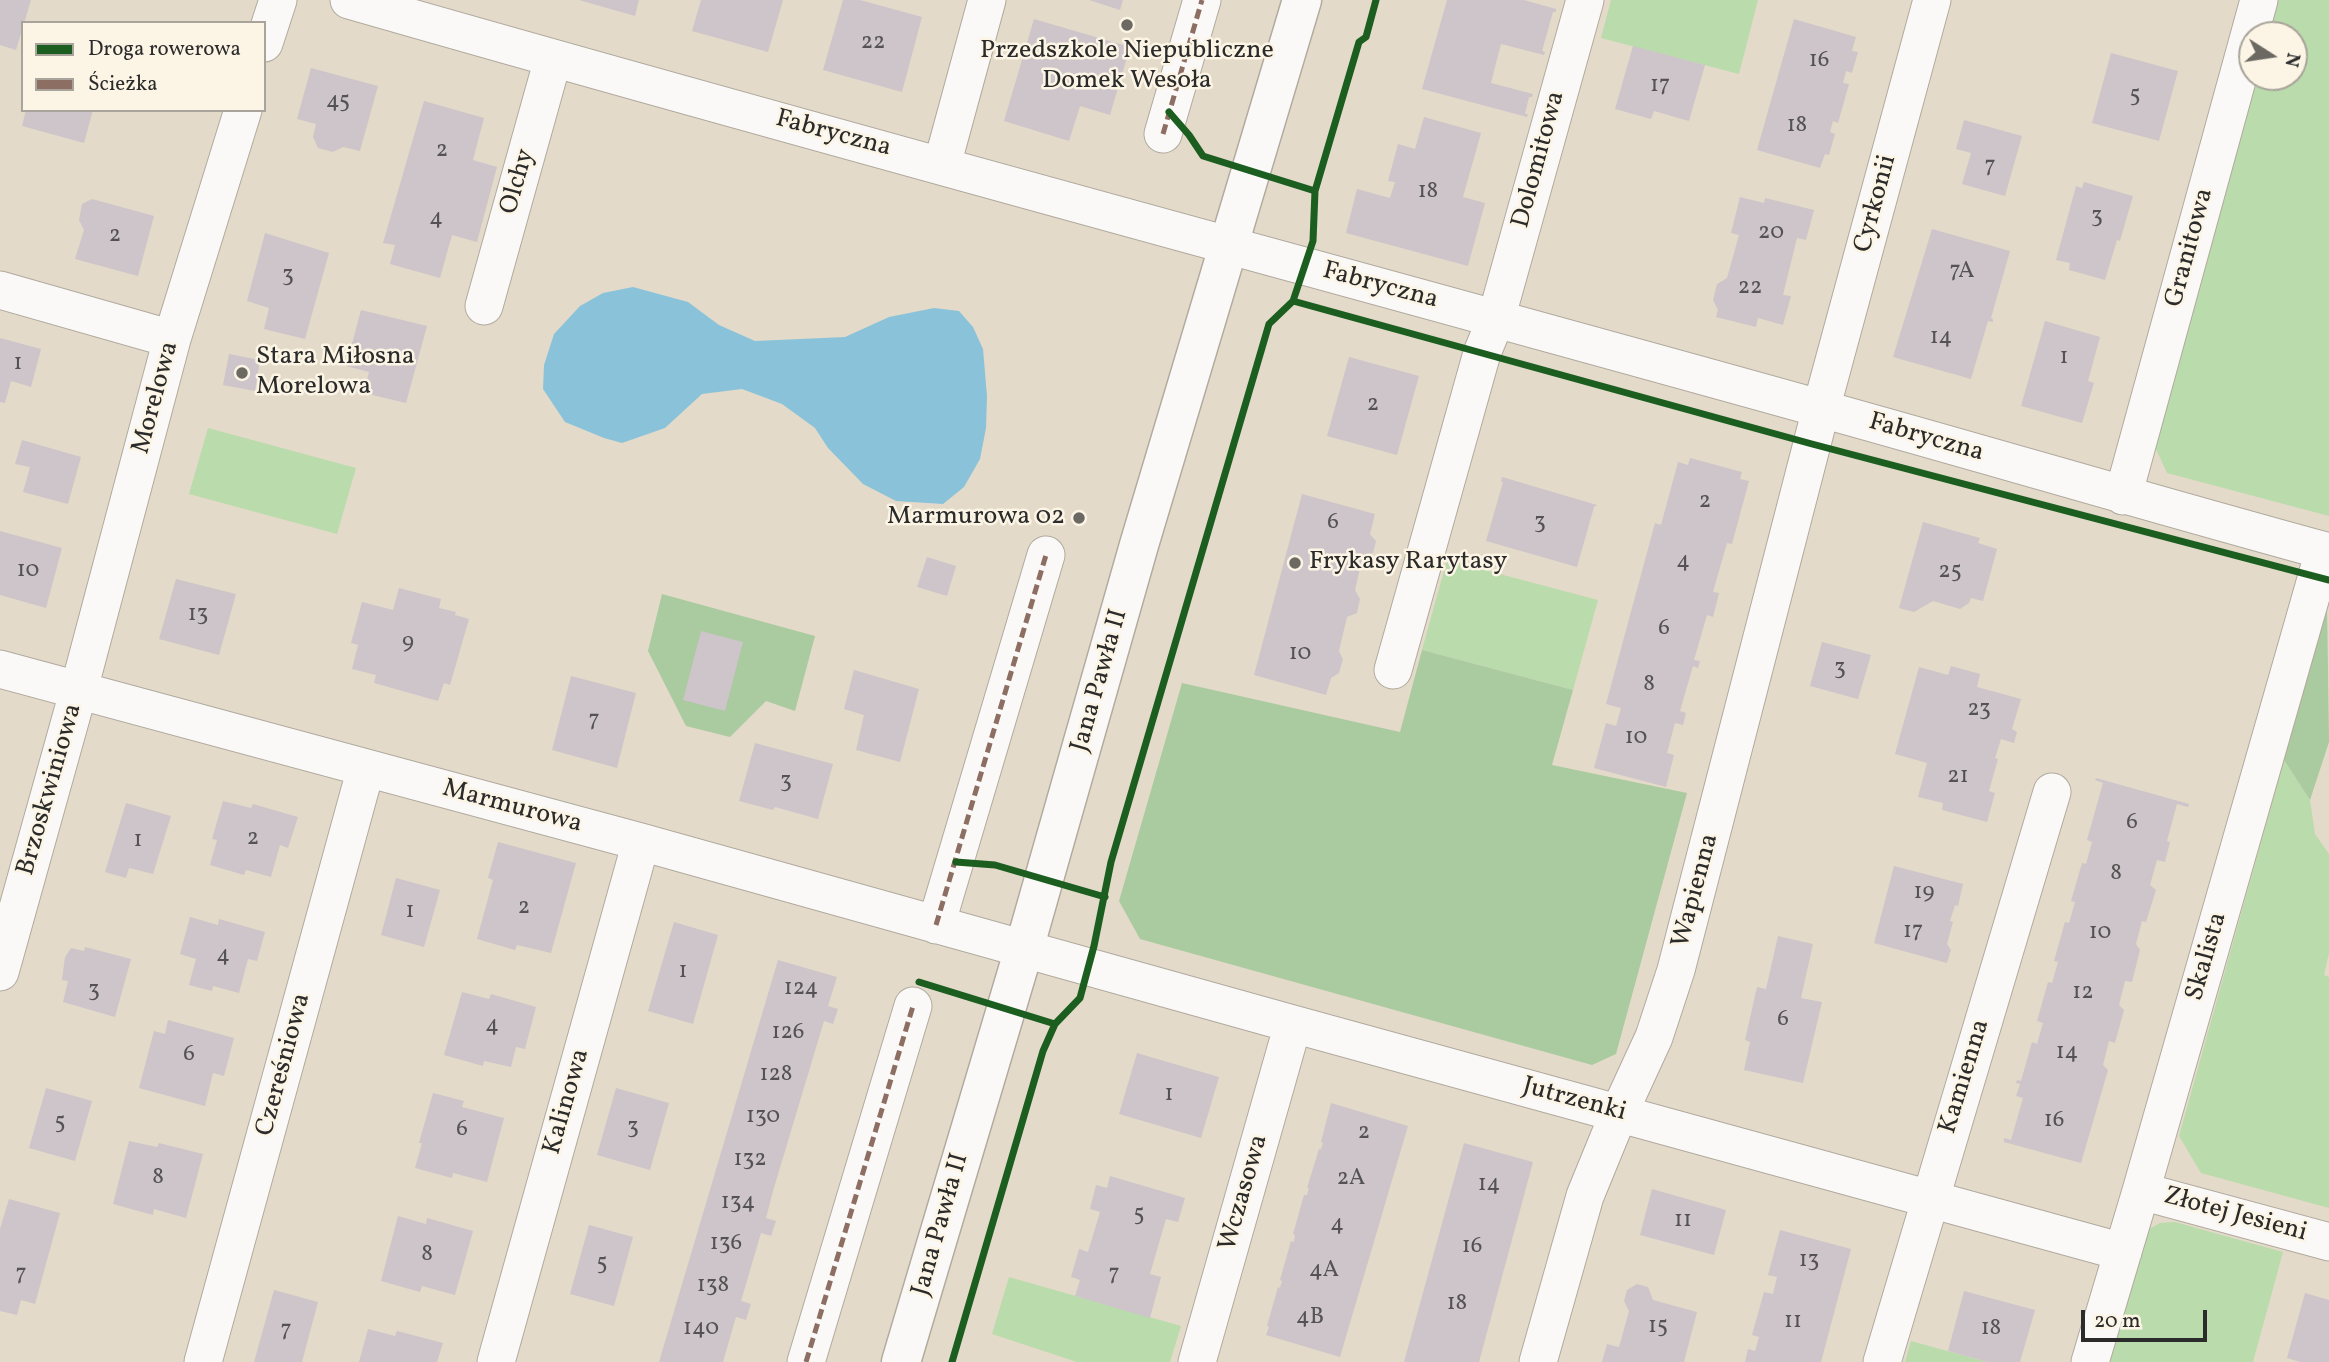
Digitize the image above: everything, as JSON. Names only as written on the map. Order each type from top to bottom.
[{"type":"street","points":[[266,37],[278,0]]},
{"type":"street","name":"Fabryczna","points":[[349,0],[2326,552]]},
{"type":"street","points":[[942,165],[987,0]]},
{"type":"street","points":[[1163,134],[1202,0]]},
{"type":"street","name":"Jana Pawła II","points":[[901,1362],[1024,949],[1139,545],[1302,0]]},
{"type":"street","name":"Dolomitowa","points":[[1393,670],[1482,353],[1496,319],[1585,0]]},
{"type":"street","name":"Cyrkonii","points":[[1821,409],[1932,0]]},
{"type":"street","name":"Granitowa","points":[[2123,496],[2259,0]]},
{"type":"street","name":"Olchy","points":[[484,306],[553,59]]},
{"type":"street","name":"Morelowa","points":[[79,689],[172,339],[242,112]]},
{"type":"street","points":[[0,290],[172,339]]},
{"type":"street","name":"Wapienna","points":[[1538,1362],[1585,1196],[1654,1037],[1676,970],[1821,409]]},
{"type":"street","name":"Skalista","points":[[2090,1362],[2326,552]]},
{"type":"street","points":[[936,925],[1046,555]]},
{"type":"street","name":"Marmurowa","points":[[0,668],[1024,949]]},
{"type":"street","name":"Brzoskwiniowa","points":[[0,972],[79,689]]},
{"type":"street","name":"Czereśniowa","points":[[203,1362],[366,768]]},
{"type":"street","name":"Kamienna","points":[[1882,1362],[2052,792]]},
{"type":"street","name":"Kalinowa","points":[[496,1362],[641,842]]},
{"type":"street","name":"Jutrzenki","points":[[1024,949],[2123,1252]]},
{"type":"street","points":[[806,1362],[913,1006]]},
{"type":"street","name":"Wczasowa","points":[[1198,1362],[1293,1024]]},
{"type":"street","name":"Złotej Jesieni","points":[[2141,1191],[2329,1242]]},
{"type":"green space","points":[[1611,0],[1758,0],[1739,74],[1601,38]]},
{"type":"green space","points":[[2277,0],[2329,0],[2329,516],[2167,473],[2155,447],[2252,91],[2308,91],[2308,21],[2271,21]]},
{"type":"green space","points":[[208,428],[356,468],[337,534],[189,494]]},
{"type":"green space","points":[[1447,560],[1598,600],[1573,690],[1422,650]]},
{"type":"green space","points":[[662,594],[815,636],[795,711],[766,701],[730,737],[686,726],[648,651]]},
{"type":"green space","points":[[2327,601],[2329,742],[2310,800],[2284,760]]},
{"type":"green space","points":[[1422,650],[1573,690],[1552,765],[1687,793],[1616,1054],[1592,1065],[1140,939],[1119,901],[1182,683],[1400,732]]},
{"type":"green space","points":[[2284,760],[2310,800],[2315,834],[2329,854],[2329,953],[2324,975],[2329,977],[2329,1208],[2201,1173],[2179,1136]]},
{"type":"green space","points":[[2175,1222],[2283,1252],[2253,1362],[2103,1362],[2143,1232],[2160,1223]]},
{"type":"green space","points":[[1009,1277],[1181,1326],[1170,1362],[1077,1362],[992,1334]]},
{"type":"green space","points":[[1911,1341],[1987,1362],[1905,1362]]},
{"type":"water","points":[[633,287],[688,302],[719,325],[755,341],[845,337],[889,317],[934,308],[959,311],[973,327],[983,349],[987,396],[986,428],[980,459],[964,487],[943,504],[896,501],[863,484],[828,448],[815,428],[782,404],[742,389],[702,394],[665,428],[622,443],[565,422],[543,389],[544,365],[554,334],[580,306],[603,293]]},
{"type":"building","points":[[0,0],[31,0],[25,21],[21,21],[16,50],[0,45]]},
{"type":"building","points":[[579,0],[639,0],[635,16]]},
{"type":"building","points":[[701,0],[783,0],[768,52],[692,31]]},
{"type":"building","points":[[843,0],[860,0],[922,17],[902,92],[823,70]]},
{"type":"building","points":[[1089,0],[1123,0],[1120,10]]},
{"type":"building","points":[[1447,0],[1524,0],[1556,9],[1542,51],[1545,52],[1544,55],[1501,44],[1491,83],[1533,94],[1529,97],[1525,114],[1528,114],[1527,117],[1422,89]]},
{"type":"building","points":[[1034,19],[1130,47],[1110,115],[1080,106],[1069,141],[1004,121]]},
{"type":"building","points":[[1794,19],[1856,37],[1852,51],[1858,52],[1852,73],[1846,71],[1843,83],[1849,84],[1838,123],[1833,121],[1830,132],[1835,134],[1829,155],[1825,154],[1820,168],[1757,150]]},
{"type":"building","points":[[1633,46],[1705,65],[1689,121],[1654,111],[1651,119],[1615,109]]},
{"type":"building","points":[[2111,53],[2178,71],[2159,141],[2092,123]]},
{"type":"building","points":[[311,68],[378,86],[360,151],[343,147],[333,152],[318,148],[313,137],[316,124],[297,119]]},
{"type":"building","points":[[424,101],[484,118],[473,160],[497,167],[477,242],[452,235],[440,278],[390,264],[395,245],[383,243]]},
{"type":"building","points":[[26,112],[92,112],[84,143],[22,126]]},
{"type":"building","points":[[1424,117],[1481,133],[1463,197],[1485,203],[1468,266],[1346,233],[1357,189],[1390,198],[1395,182],[1388,181],[1398,144],[1415,149]]},
{"type":"building","points":[[1964,120],[2022,136],[2005,196],[1962,184],[1971,153],[1956,149]]},
{"type":"building","points":[[2084,182],[2133,196],[2105,280],[2069,270],[2070,263],[2056,260],[2076,186],[2082,188]]},
{"type":"building","points":[[1740,197],[1764,203],[1765,198],[1814,210],[1806,240],[1797,238],[1783,295],[1791,296],[1783,325],[1758,318],[1756,327],[1716,317],[1718,310],[1713,300],[1717,284],[1727,278],[1739,235],[1731,233]]},
{"type":"building","points":[[92,199],[154,216],[138,276],[75,259],[84,230],[79,220],[82,204]]},
{"type":"building","points":[[1932,229],[2010,251],[1991,318],[1993,322],[1988,321],[1971,379],[1893,357]]},
{"type":"building","points":[[265,233],[329,253],[305,339],[264,329],[269,308],[247,301]]},
{"type":"building","points":[[361,310],[427,326],[406,403],[364,393],[369,372],[346,366]]},
{"type":"building","points":[[2045,321],[2100,337],[2088,381],[2094,383],[2082,423],[2021,406]]},
{"type":"building","points":[[0,338],[41,349],[31,387],[11,381],[5,403],[0,402]]},
{"type":"building","name":"Stara Miłosna Morelowa","points":[[229,354],[260,360],[255,391],[223,385]]},
{"type":"building","points":[[1349,357],[1419,376],[1397,455],[1327,436]]},
{"type":"building","points":[[22,440],[81,457],[68,504],[23,492],[30,467],[15,464]]},
{"type":"building","points":[[1690,458],[1742,472],[1740,479],[1749,481],[1732,544],[1727,543],[1713,592],[1719,593],[1713,617],[1707,615],[1694,660],[1700,661],[1698,668],[1693,666],[1680,711],[1686,713],[1683,725],[1675,723],[1667,753],[1674,755],[1666,787],[1594,768],[1606,723],[1616,726],[1621,708],[1606,704],[1655,523],[1661,525],[1678,462],[1688,465]]},
{"type":"building","points":[[1502,477],[1597,505],[1594,507],[1577,567],[1486,541],[1503,482]]},
{"type":"building","points":[[1302,494],[1375,514],[1370,534],[1376,541],[1373,553],[1363,555],[1355,590],[1360,599],[1357,613],[1347,617],[1339,651],[1343,659],[1339,673],[1331,678],[1326,695],[1254,675]]},
{"type":"building","points":[[1923,522],[1980,538],[1978,543],[1997,549],[1983,601],[1971,598],[1969,603],[1960,609],[1933,601],[1914,612],[1899,608]]},
{"type":"building","points":[[0,531],[62,548],[46,608],[0,595]]},
{"type":"building","points":[[927,557],[956,566],[947,596],[917,587]]},
{"type":"building","points":[[176,579],[236,594],[219,655],[159,639]]},
{"type":"building","points":[[399,588],[441,599],[439,608],[469,619],[450,685],[444,683],[438,701],[374,683],[376,675],[352,669],[358,645],[351,643],[362,602],[393,610]]},
{"type":"building","points":[[701,631],[743,642],[725,711],[683,700]]},
{"type":"building","points":[[1822,642],[1871,655],[1858,699],[1810,686]]},
{"type":"building","points":[[1951,666],[1980,674],[1977,687],[2021,699],[2012,729],[2017,732],[2014,743],[2001,739],[1995,758],[1998,759],[1989,791],[1995,793],[1987,822],[1942,810],[1943,803],[1918,797],[1927,763],[1895,754],[1919,667],[1948,675]]},
{"type":"building","points":[[854,670],[919,689],[900,762],[856,750],[864,715],[844,709]]},
{"type":"building","points":[[571,676],[636,693],[617,768],[552,750]]},
{"type":"building","points":[[755,743],[833,764],[818,819],[775,807],[773,810],[739,801]]},
{"type":"building","points":[[2096,778],[2189,804],[2188,807],[2177,804],[2167,841],[2170,842],[2165,862],[2157,860],[2150,885],[2156,890],[2146,922],[2142,921],[2136,944],[2140,950],[2132,982],[2125,981],[2119,1005],[2124,1010],[2115,1043],[2109,1041],[2103,1065],[2108,1070],[2081,1163],[2004,1142],[2004,1138],[2011,1140],[2023,1098],[2016,1096],[2020,1084],[2016,1083],[2017,1080],[2021,1081],[2032,1042],[2037,1044],[2043,1023],[2037,1021],[2048,982],[2052,983],[2058,962],[2054,961],[2065,922],[2069,923],[2075,902],[2071,901],[2082,863],[2086,864],[2092,842],[2087,840],[2103,783],[2095,780]]},
{"type":"building","points":[[223,801],[251,808],[253,804],[298,817],[288,848],[280,845],[271,877],[246,870],[244,875],[210,865],[217,840],[212,839]]},
{"type":"building","points":[[126,803],[171,816],[153,874],[129,868],[126,878],[105,872]]},
{"type":"building","points":[[498,842],[576,863],[551,953],[517,945],[515,950],[477,939],[493,880],[488,878]]},
{"type":"building","points":[[1894,866],[1963,884],[1958,906],[1955,905],[1950,921],[1953,922],[1947,944],[1951,950],[1947,963],[1874,943]]},
{"type":"building","points":[[396,878],[440,890],[424,947],[381,935]]},
{"type":"building","points":[[190,917],[218,925],[219,919],[265,932],[257,961],[248,959],[239,993],[213,986],[212,991],[189,985],[196,959],[180,954]]},
{"type":"building","points":[[674,922],[718,935],[693,1024],[648,1011]]},
{"type":"building","points":[[1778,936],[1813,944],[1801,998],[1822,1002],[1803,1083],[1744,1070],[1750,1042],[1745,1040],[1757,987],[1766,989]]},
{"type":"building","points":[[85,947],[131,959],[115,1017],[63,1002],[68,981],[62,980],[65,957],[71,948],[84,951]]},
{"type":"building","points":[[778,960],[837,977],[828,1006],[838,1009],[833,1024],[824,1021],[773,1191],[766,1218],[776,1221],[771,1236],[761,1233],[741,1301],[751,1304],[746,1320],[736,1317],[723,1362],[659,1362]]},
{"type":"building","points":[[462,992],[489,999],[491,994],[536,1007],[525,1049],[516,1047],[511,1067],[484,1061],[483,1066],[444,1055]]},
{"type":"building","points":[[168,1020],[234,1038],[224,1076],[213,1073],[205,1106],[139,1088],[154,1031],[165,1034]]},
{"type":"building","points":[[1137,1053],[1219,1077],[1201,1138],[1119,1114]]},
{"type":"building","points":[[46,1088],[92,1101],[75,1161],[29,1148]]},
{"type":"building","points":[[616,1088],[669,1103],[650,1170],[597,1155]]},
{"type":"building","points":[[433,1093],[464,1101],[462,1107],[504,1118],[487,1182],[453,1173],[452,1178],[415,1168]]},
{"type":"building","points":[[1331,1103],[1408,1126],[1340,1357],[1266,1335],[1291,1241],[1294,1242],[1293,1234],[1304,1195],[1307,1195],[1323,1143],[1321,1142]]},
{"type":"building","points":[[129,1141],[157,1147],[159,1143],[203,1154],[186,1218],[154,1209],[153,1215],[113,1204]]},
{"type":"building","points":[[1464,1143],[1533,1162],[1479,1362],[1404,1362]]},
{"type":"building","points":[[1110,1176],[1185,1198],[1178,1222],[1166,1219],[1150,1274],[1161,1277],[1150,1318],[1075,1296],[1080,1280],[1071,1277],[1079,1249],[1088,1252],[1100,1212],[1090,1209],[1096,1185],[1107,1188]]},
{"type":"building","points":[[1652,1189],[1726,1210],[1714,1255],[1640,1235]]},
{"type":"building","points":[[9,1199],[60,1213],[35,1304],[21,1300],[17,1315],[0,1311],[0,1229]]},
{"type":"building","points":[[398,1216],[426,1224],[427,1218],[473,1231],[455,1295],[422,1286],[420,1292],[381,1281]]},
{"type":"building","points":[[589,1225],[633,1237],[614,1306],[570,1294]]},
{"type":"building","points":[[1780,1230],[1851,1249],[1821,1362],[1745,1362],[1748,1349],[1755,1351],[1759,1337],[1752,1335],[1764,1292],[1773,1294],[1777,1277],[1768,1275]]},
{"type":"building","points":[[1637,1284],[1648,1287],[1653,1300],[1697,1312],[1684,1362],[1602,1362],[1607,1344],[1619,1347],[1629,1311],[1624,1301],[1627,1290]]},
{"type":"building","points":[[274,1290],[318,1302],[302,1362],[254,1362]]},
{"type":"building","points":[[1964,1291],[2035,1310],[2020,1362],[1987,1362],[1948,1351]]},
{"type":"building","points":[[2305,1293],[2329,1300],[2329,1362],[2300,1362],[2287,1358]]},
{"type":"building","points":[[368,1329],[395,1336],[397,1331],[443,1343],[437,1362],[359,1362]]},
{"type":"marked path","points":[[1163,134],[1202,0]]},
{"type":"marked path","points":[[936,925],[1046,555]]},
{"type":"marked path","points":[[806,1362],[913,1006]]},
{"type":"cycle path","points":[[952,1362],[1043,1051],[1055,1024],[1080,998],[1111,862],[1269,324],[1293,301],[1313,241],[1315,191],[1359,42],[1366,37],[1376,0]]},
{"type":"cycle path","points":[[1169,112],[1203,156],[1315,191]]},
{"type":"cycle path","points":[[1293,301],[1812,444],[2329,580]]},
{"type":"cycle path","points":[[956,862],[995,865],[1105,897]]},
{"type":"cycle path","points":[[919,982],[1055,1024]]},
{"type":"place","name":"Przedszkole Niepubliczne Domek Wesoła","points":[[1127,25]]},
{"type":"place","name":"Stara Miłosna Morelowa","points":[[242,373]]},
{"type":"place","name":"Marmurowa 02","points":[[1079,518]]},
{"type":"place","name":"Frykasy Rarytasy","points":[[1295,563]]}]
